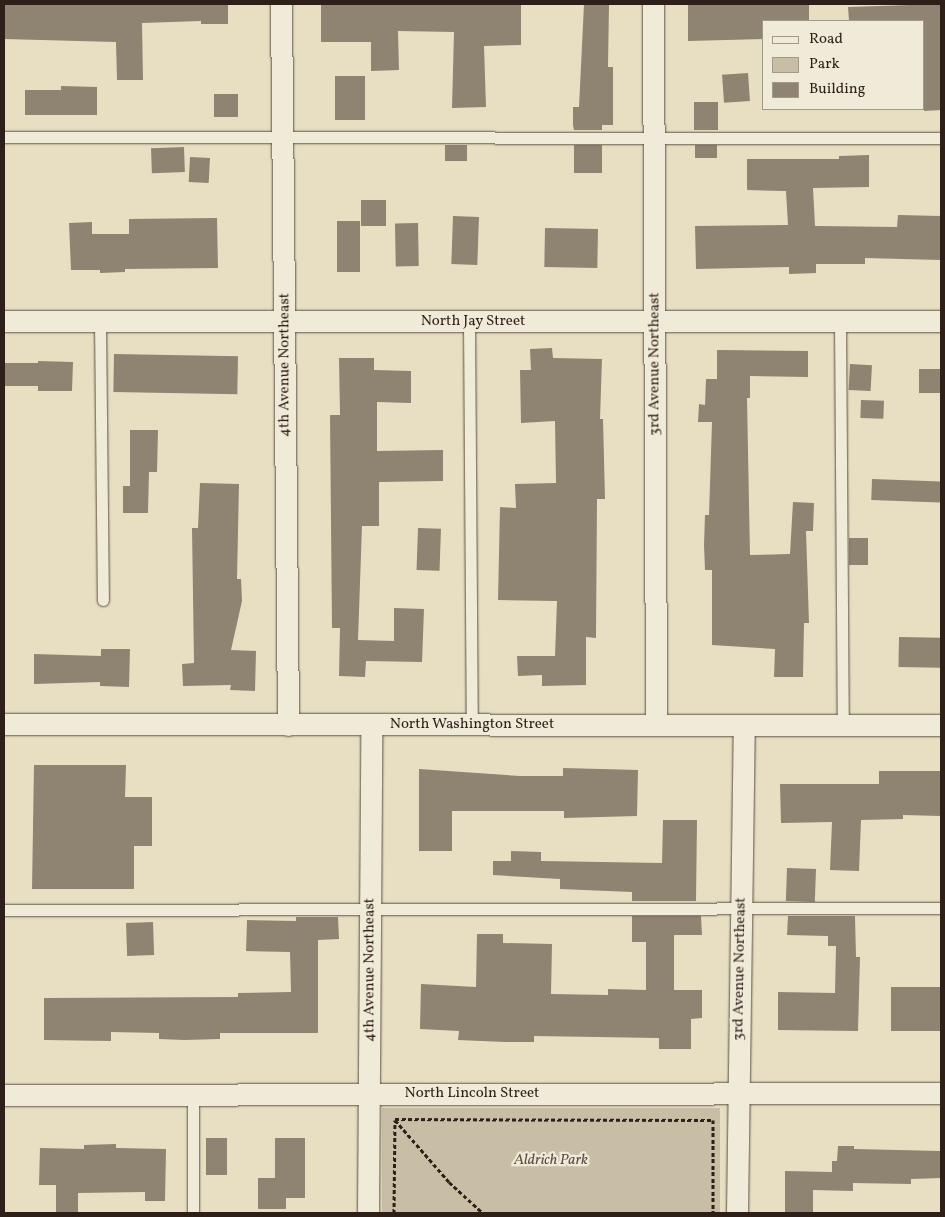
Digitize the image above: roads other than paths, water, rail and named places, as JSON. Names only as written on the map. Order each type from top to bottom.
[{"type":"street","name":"4th Avenue Northeast","points":[[281,4],[288,725]]},
{"type":"street","name":"3rd Avenue Northeast","points":[[653,4],[656,725]]},
{"type":"street","name":"North Jay Street","points":[[4,321],[941,321]]},
{"type":"street","name":"North Washington Street","points":[[4,724],[371,726],[941,725]]},
{"type":"street","name":"3rd Avenue Northeast","points":[[737,1213],[744,724]]},
{"type":"street","name":"4th Avenue Northeast","points":[[368,1213],[371,726]]},
{"type":"street","name":"North Lincoln Street","points":[[4,1095],[941,1093]]},
{"type":"lane","points":[[4,138],[941,138]]},
{"type":"lane","points":[[840,320],[843,724]]},
{"type":"lane","points":[[100,321],[103,600]]},
{"type":"lane","points":[[469,322],[472,725]]},
{"type":"lane","points":[[4,910],[370,907],[941,908]]},
{"type":"lane","points":[[193,1095],[193,1213]]},
{"type":"park label","name":"Aldrich Park","points":[[551,1161]]}]
